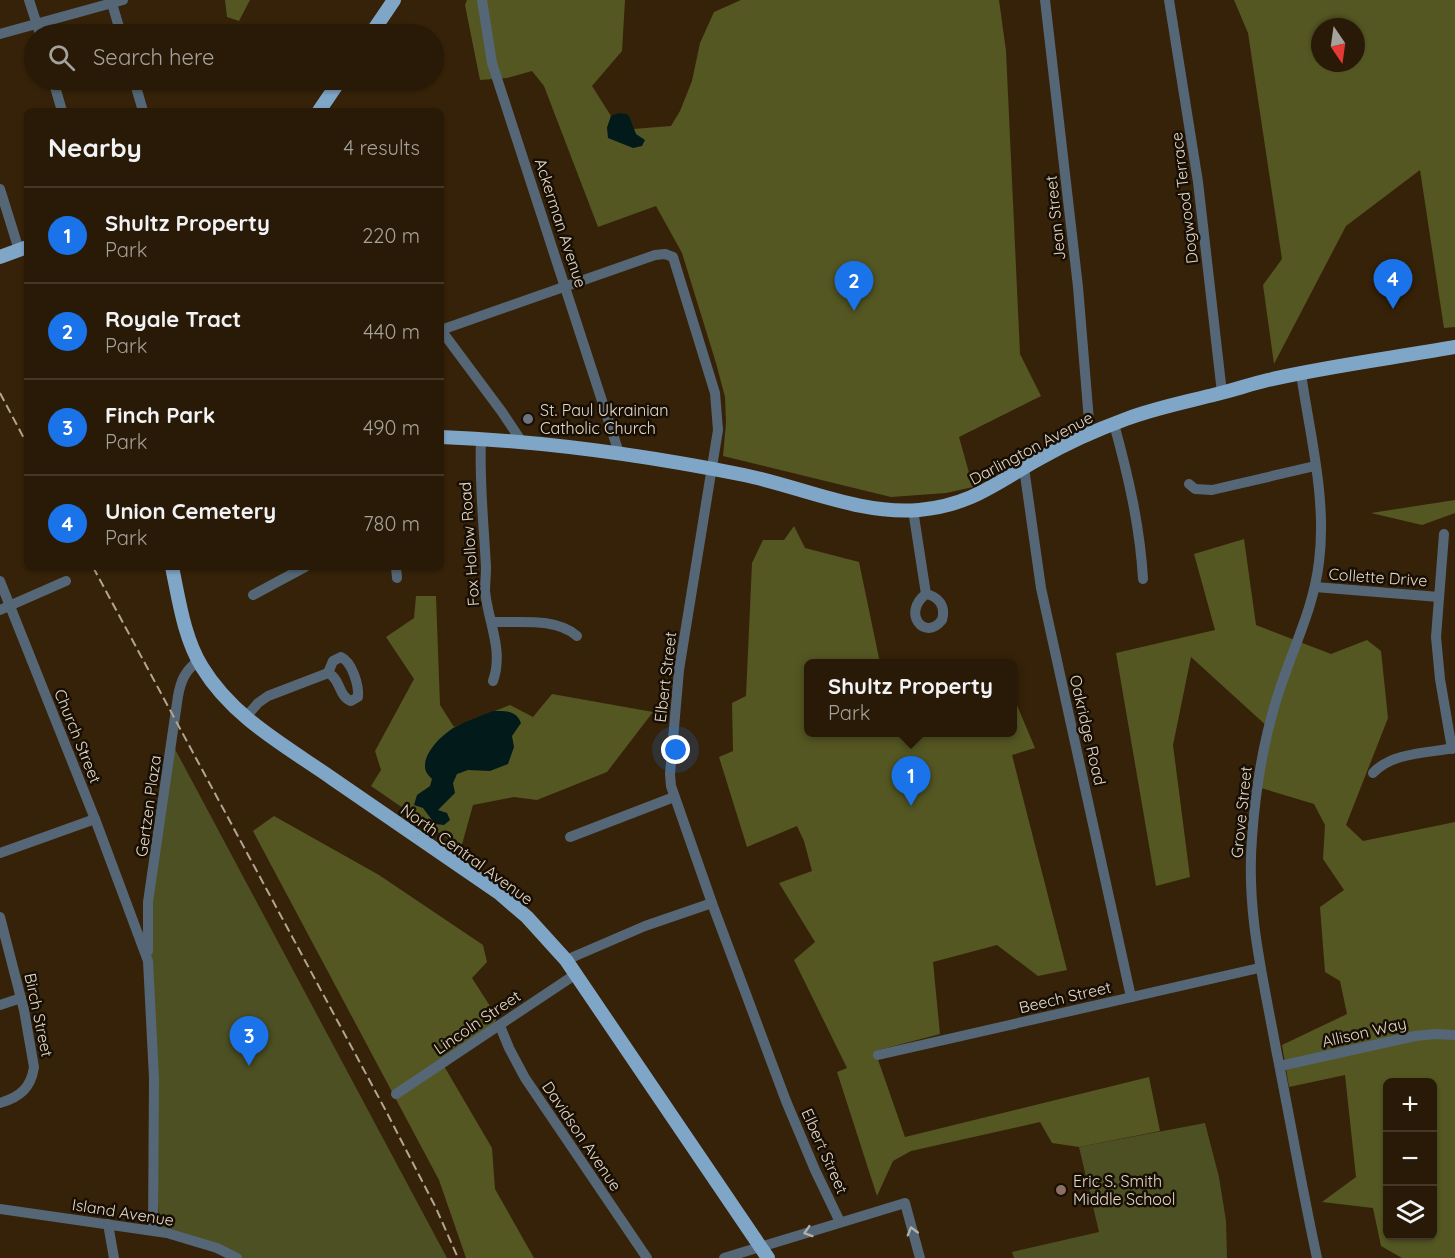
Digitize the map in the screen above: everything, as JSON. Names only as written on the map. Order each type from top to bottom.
[{"type":"main road","points":[[378,24],[394,0]]},
{"type":"main road","points":[[321,108],[333,90]]},
{"type":"main road","points":[[0,256],[23,249]]},
{"type":"main road","name":"Darlington Avenue","points":[[444,437],[522,442],[619,453],[712,469],[789,486],[845,502],[885,509],[913,510],[942,507],[961,502],[996,486],[1024,468],[1090,433],[1158,408],[1301,374],[1455,347]]},
{"type":"main road","name":"North Central Avenue","points":[[173,570],[187,634],[198,661],[222,696],[260,729],[499,893],[527,917],[576,974],[764,1252]]},
{"type":"street","points":[[29,0],[36,24]]},
{"type":"street","points":[[52,24],[111,2],[123,0]]},
{"type":"street","name":"Ackerman Avenue","points":[[482,0],[492,63],[619,453]]},
{"type":"street","name":"Jean Street","points":[[1045,0],[1078,287],[1090,433]]},
{"type":"street","name":"Dogwood Terrace","points":[[1169,0],[1198,182],[1222,393]]},
{"type":"street","points":[[111,2],[118,24]]},
{"type":"street","points":[[0,34],[24,31]]},
{"type":"street","points":[[56,90],[61,108]]},
{"type":"street","points":[[137,90],[142,108]]},
{"type":"street","points":[[0,189],[23,249]]},
{"type":"street","name":"Elbert Street","points":[[566,286],[656,255],[665,254],[673,257],[715,393],[718,430],[679,670],[670,774],[674,797],[786,1101],[840,1222]]},
{"type":"street","points":[[444,329],[566,286]]},
{"type":"street","points":[[444,334],[522,442]]},
{"type":"street","name":"Grove Street","points":[[1301,374],[1321,518],[1319,561],[1305,625],[1288,665],[1274,708],[1257,793],[1251,838],[1250,890],[1259,968],[1317,1258]]},
{"type":"street","points":[[1114,424],[1129,477],[1143,579]]},
{"type":"street","name":"Fox Hollow Road","points":[[481,439],[479,477],[486,570],[485,589],[498,657],[493,681]]},
{"type":"street","points":[[1189,484],[1195,489],[1212,490],[1315,466]]},
{"type":"street","name":"Oakridge Road","points":[[1024,468],[1041,588],[1131,997]]},
{"type":"street","points":[[913,510],[926,594]]},
{"type":"street","points":[[1373,773],[1378,767],[1392,760],[1454,749],[1437,658],[1436,623],[1444,534]]},
{"type":"street","points":[[253,595],[299,570]]},
{"type":"street","name":"Church Street","points":[[0,581],[5,608],[95,819],[148,962],[154,1077],[153,1230]]},
{"type":"street","points":[[5,608],[66,581]]},
{"type":"street","name":"Collette Drive","points":[[1315,587],[1439,597]]},
{"type":"street","points":[[492,622],[559,626],[570,629],[577,636]]},
{"type":"street","name":"Gertzen Plaza","points":[[148,962],[148,902],[179,688],[185,673],[198,661]]},
{"type":"street","points":[[246,717],[258,703],[268,696],[328,673]]},
{"type":"street","points":[[570,837],[674,797]]},
{"type":"street","points":[[0,853],[95,819]]},
{"type":"street","points":[[127,903],[148,902]]},
{"type":"street","points":[[566,960],[645,926],[712,903]]},
{"type":"street","name":"Birch Street","points":[[0,917],[21,998],[34,1064],[33,1075],[26,1089],[20,1095],[0,1103]]},
{"type":"street","name":"Beech Street","points":[[878,1055],[1259,968]]},
{"type":"street","name":"Lincoln Street","points":[[396,1095],[576,974]]},
{"type":"street","points":[[0,1005],[21,998]]},
{"type":"street","name":"Davidson Avenue","points":[[500,1026],[508,1048],[525,1078],[647,1258]]},
{"type":"street","name":"Allison Way","points":[[1280,1066],[1415,1036],[1455,1035]]},
{"type":"street","points":[[724,1258],[764,1252],[840,1222],[905,1203],[920,1258]]},
{"type":"street","name":"Island Avenue","points":[[0,1209],[153,1230],[217,1248],[237,1258]]},
{"type":"street","points":[[108,1224],[114,1258]]},
{"type":"green space","points":[[225,0],[250,0],[239,21],[227,17]]},
{"type":"green space","points":[[467,0],[625,0],[622,51],[592,86],[611,116],[607,128],[636,134],[633,129],[671,126],[680,111],[692,81],[700,43],[714,12],[741,0],[999,0],[1006,51],[1020,354],[1041,396],[959,437],[973,487],[946,493],[891,497],[723,456],[726,423],[725,397],[716,363],[682,253],[656,206],[598,227],[544,86],[532,71],[507,78],[480,80],[465,5]]},
{"type":"green space","points":[[1234,0],[1455,0],[1455,327],[1444,328],[1420,170],[1346,226],[1274,364],[1263,285],[1282,259],[1248,33]]},
{"type":"green space","points":[[1455,500],[1455,513],[1422,525],[1371,513]]},
{"type":"green space","points":[[794,526],[805,548],[859,562],[879,659],[804,659],[804,737],[1017,737],[1017,705],[1035,748],[1012,755],[1067,970],[1038,976],[997,945],[933,962],[940,1034],[875,1051],[905,1137],[1149,1077],[1160,1131],[1079,1147],[1052,1143],[1040,1122],[911,1151],[893,1161],[877,1196],[837,1072],[847,1068],[794,960],[815,942],[779,883],[812,871],[804,841],[797,826],[747,847],[719,757],[733,751],[732,703],[746,696],[752,563],[763,540],[784,540]]},
{"type":"green space","points":[[1244,539],[1256,625],[1331,654],[1367,640],[1381,651],[1388,718],[1346,825],[1363,841],[1455,822],[1455,1258],[1402,1258],[1381,1246],[1373,1208],[1322,1202],[1356,1177],[1345,1075],[1289,1087],[1282,1045],[1347,1014],[1340,981],[1325,972],[1320,907],[1344,890],[1323,859],[1325,825],[1314,804],[1258,787],[1269,728],[1191,657],[1173,745],[1190,877],[1156,886],[1116,653],[1215,630],[1194,554]]},
{"type":"green space","points":[[416,596],[436,596],[440,705],[454,727],[510,705],[533,717],[552,694],[653,712],[607,772],[537,800],[514,797],[473,805],[461,848],[371,786],[381,770],[375,751],[414,679],[386,637],[414,618]]},
{"type":"green space","points":[[168,736],[447,1258],[232,1258],[159,1230],[148,899]]},
{"type":"green space","points":[[274,816],[379,875],[483,945],[487,962],[472,978],[497,1017],[491,1033],[444,1066],[492,1148],[495,1189],[534,1258],[466,1258],[439,1180],[253,831]]},
{"type":"green space","points":[[1205,1123],[1219,1177],[1226,1221],[1227,1258],[1014,1258],[1012,1252],[1099,1232],[1079,1147]]},
{"type":"water","points":[[619,113],[629,116],[636,134],[645,140],[642,146],[633,148],[608,138],[607,128],[611,116]]},
{"type":"water","points":[[493,711],[513,713],[521,723],[512,736],[514,747],[508,764],[490,771],[468,770],[457,774],[453,783],[455,793],[438,810],[447,813],[450,820],[444,825],[435,824],[423,808],[414,805],[417,795],[430,786],[432,779],[425,769],[428,755],[441,737],[452,729]]},
{"type":"railway","points":[[0,393],[24,438]]},
{"type":"railway","points":[[95,570],[386,1111],[436,1208],[458,1258]]},
{"type":"place","name":"Union Cemetery","points":[[1393,309]]},
{"type":"place","name":"Royale Tract","points":[[854,311]]},
{"type":"place","name":"St. Paul Ukrainian Catholic Church","points":[[528,419]]},
{"type":"place","name":"Shultz Property","points":[[911,806]]},
{"type":"place","name":"Finch Park","points":[[249,1066]]},
{"type":"place","name":"Eric S. Smith Middle School","points":[[1061,1190]]}]
